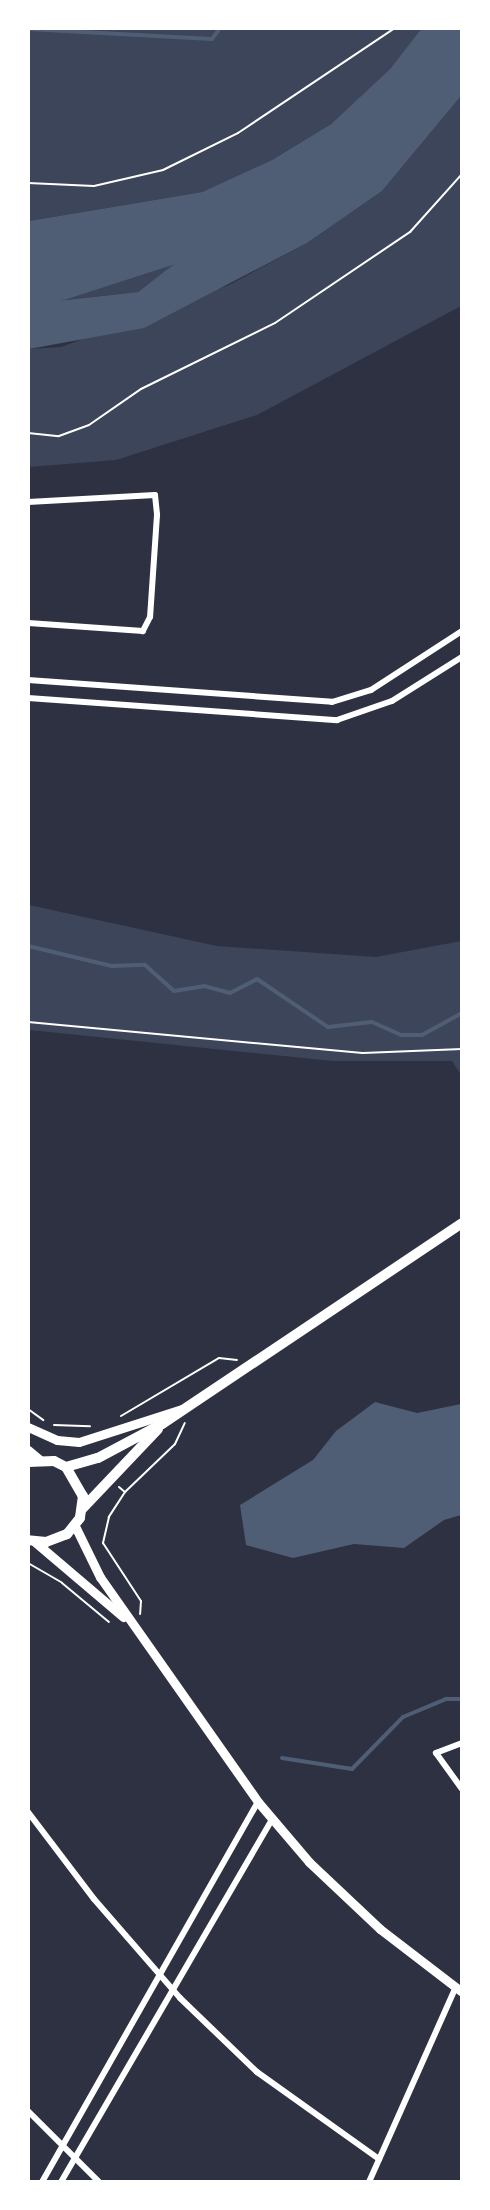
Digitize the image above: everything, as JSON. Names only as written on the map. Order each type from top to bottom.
[{"type":"main road","points":[[28,1462],[40,1460],[66,1467],[98,1458],[162,1424],[462,1223]]},
{"type":"main road","points":[[32,1541],[57,1540],[75,1526],[83,1508],[162,1424]]},
{"type":"main road","points":[[66,1467],[80,1485],[83,1508]]},
{"type":"street","points":[[28,502],[155,495],[150,617],[143,631],[28,623]]},
{"type":"street","points":[[28,680],[332,702],[371,690],[462,631]]},
{"type":"street","points":[[28,699],[337,720],[392,701],[462,657]]},
{"type":"street","points":[[28,1427],[57,1440],[79,1442],[187,1408]]},
{"type":"street","points":[[28,1450],[40,1460]]},
{"type":"street","points":[[75,1526],[92,1566],[272,1819],[373,1922],[458,1990],[369,2181]]},
{"type":"street","points":[[32,1541],[132,1624]]},
{"type":"street","points":[[462,1743],[436,1753],[462,1789]]},
{"type":"street","points":[[42,2181],[258,1802]]},
{"type":"street","points":[[28,1812],[171,1989],[257,2072],[379,2159]]},
{"type":"street","points":[[61,2181],[272,1819]]},
{"type":"street","points":[[28,2111],[99,2181]]},
{"type":"path","points":[[28,183],[94,186],[163,170],[238,133],[395,28]]},
{"type":"path","points":[[28,434],[59,436],[90,425],[141,389],[275,323],[410,232],[462,174]]},
{"type":"path","points":[[28,1022],[363,1053],[462,1049]]},
{"type":"path","points":[[114,1418],[229,1358]]},
{"type":"path","points":[[28,1409],[59,1426],[99,1424]]},
{"type":"path","points":[[140,1616],[141,1601],[103,1543],[109,1517],[125,1492],[183,1432]]},
{"type":"path","points":[[121,1489],[125,1492]]},
{"type":"path","points":[[28,1563],[62,1583],[101,1620]]},
{"type":"path","points":[[62,1583],[66,1578]]},
{"type":"shaded area","points":[[422,28],[461,29],[461,96],[382,191],[307,243],[144,328],[29,349],[29,221],[202,192],[272,160],[331,124],[390,69]],"holes":[[[196,241],[195,248],[138,292],[39,303],[160,247]]]},
{"type":"shaded area","points":[[28,29],[422,29],[390,69],[331,124],[272,160],[202,192],[29,221]]},
{"type":"shaded area","points":[[461,96],[461,306],[257,415],[116,460],[29,467],[29,349],[61,347],[229,285],[307,243],[382,191]]},
{"type":"shaded area","points":[[196,241],[196,248],[138,292],[38,303],[160,247]]},
{"type":"shaded area","points":[[29,905],[217,946],[376,957],[461,941],[461,1075],[452,1061],[333,1061],[29,1030]]},
{"type":"shaded area","points":[[375,1402],[417,1413],[461,1404],[461,1515],[444,1520],[404,1548],[354,1544],[293,1558],[246,1545],[240,1505],[313,1460],[336,1431]]},
{"type":"waterway","points":[[28,29],[212,39],[220,28]]},
{"type":"waterway","points":[[28,299],[226,235]]},
{"type":"waterway","points":[[28,946],[112,966],[145,965],[174,991],[204,986],[230,993],[257,979],[328,1027],[372,1022],[401,1035],[422,1035],[462,1013]]},
{"type":"waterway","points":[[282,1758],[352,1769],[403,1717],[446,1699],[462,1699]]}]
